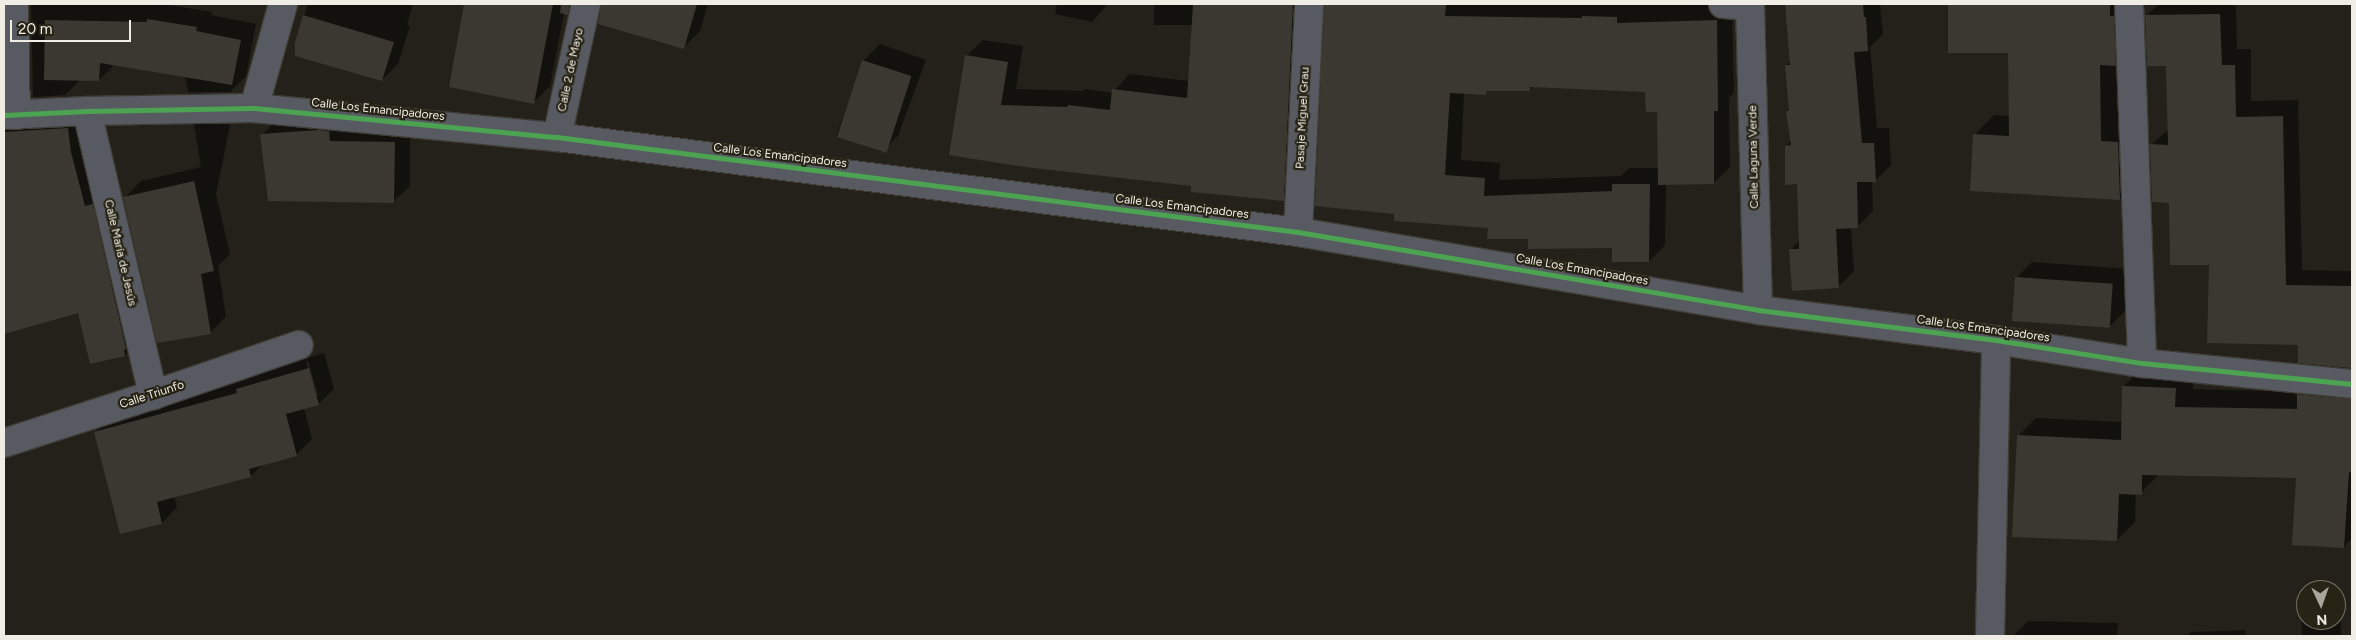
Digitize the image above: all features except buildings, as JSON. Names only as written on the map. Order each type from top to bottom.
[{"type":"street","points":[[10,115],[14,4]]},
{"type":"street","points":[[254,108],[283,4]]},
{"type":"street","name":"Calle 2 de Mayo","points":[[557,137],[586,4]]},
{"type":"street","name":"Pasaje Miguel Grau","points":[[1298,232],[1309,4]]},
{"type":"street","points":[[1723,4],[1750,5]]},
{"type":"street","points":[[2130,4],[2142,363]]},
{"type":"street","name":"Calle Laguna Verde","points":[[1750,5],[1758,310]]},
{"type":"street","name":"Calle Los Emancipadores","points":[[10,115],[87,111],[254,108],[557,137],[1298,232],[1758,310],[1996,340],[2142,363],[2352,384]]},
{"type":"street","name":"Calle María de Jesús","points":[[87,111],[153,395]]},
{"type":"street","points":[[1990,636],[1996,340]]},
{"type":"street","name":"Calle Triunfo","points":[[4,443],[153,395],[299,344]]},
{"type":"cycle path","points":[[4,115],[87,111],[254,108],[557,137],[1298,232],[1758,310],[1996,340],[2142,363],[2352,384]]}]
